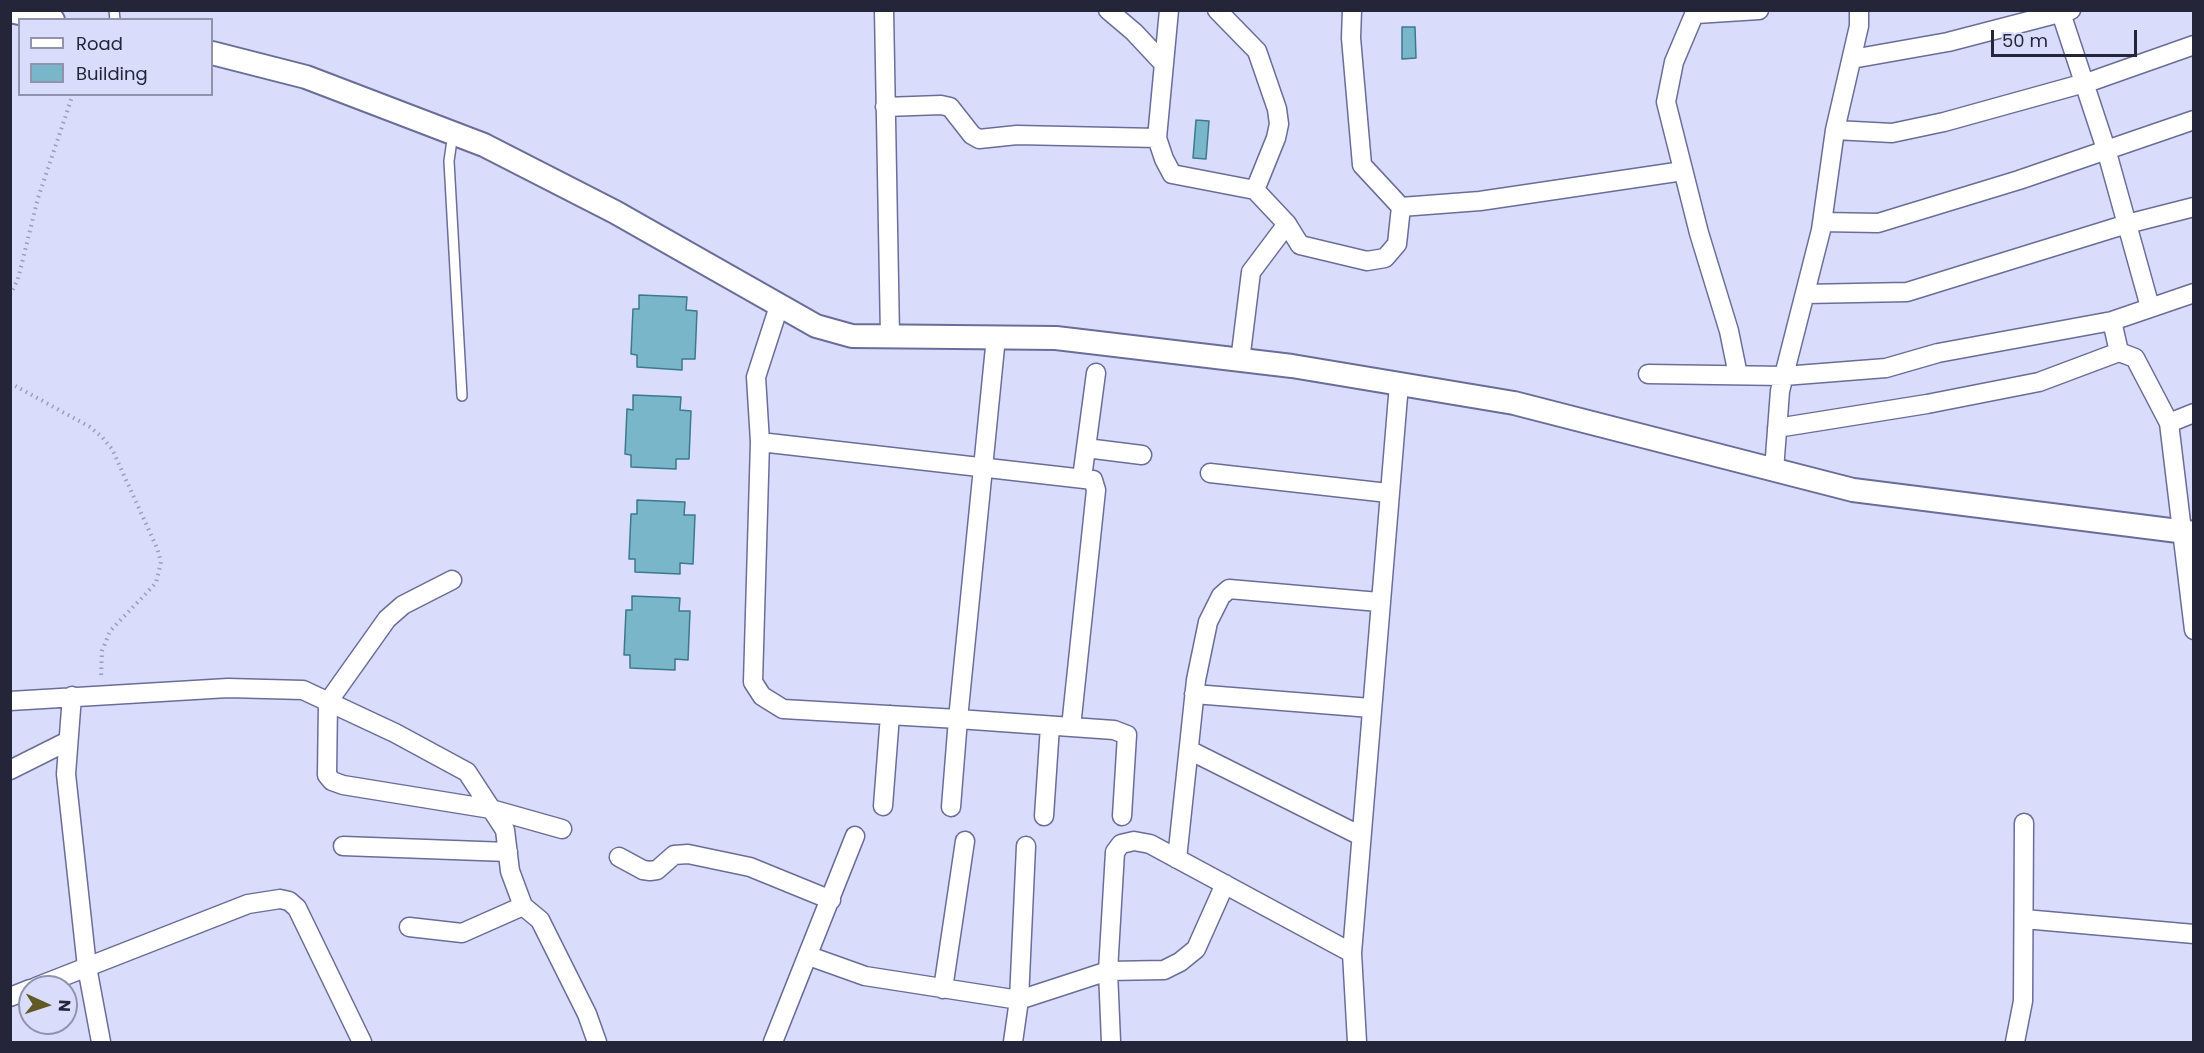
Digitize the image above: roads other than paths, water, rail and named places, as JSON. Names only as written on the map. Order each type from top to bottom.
[{"type":"street","points":[[884,10],[890,336]]},
{"type":"street","points":[[1108,10],[1134,32],[1163,63]]},
{"type":"street","points":[[1169,10],[1157,138],[1172,174],[1256,190],[1287,224],[1300,245],[1367,261],[1385,258],[1397,244],[1401,207],[1362,165],[1351,38],[1352,10]]},
{"type":"street","points":[[1216,10],[1257,51],[1277,109],[1279,124],[1276,138],[1256,190]]},
{"type":"street","points":[[1738,375],[1729,331],[1683,171],[1666,102],[1674,62],[1696,12],[1759,10]]},
{"type":"street","points":[[1774,470],[1780,391],[1822,222],[1835,130],[1859,26],[1859,10]]},
{"type":"street","points":[[10,11],[43,18]]},
{"type":"street","points":[[1851,59],[1948,42],[2064,11],[2106,149],[2150,307]]},
{"type":"street","points":[[1835,130],[1892,133],[2085,82],[2193,45]]},
{"type":"street","points":[[213,53],[306,76],[484,145],[615,212],[816,326],[852,336],[1056,338],[1292,366],[1514,402],[1853,490],[2188,533]]},
{"type":"street","points":[[885,106],[941,105],[950,107],[972,135],[980,139],[1032,135],[1157,138]]},
{"type":"street","points":[[1822,222],[1878,223],[2019,180],[2193,120]]},
{"type":"street","points":[[1401,207],[1480,201],[1683,171]]},
{"type":"street","points":[[1805,294],[1907,292],[2127,224],[2193,207]]},
{"type":"street","points":[[1240,361],[1251,272],[1287,224]]},
{"type":"street","points":[[1648,374],[1784,376],[1886,368],[1938,353],[2112,321],[2193,292]]},
{"type":"street","points":[[779,306],[756,377],[760,442],[753,682],[762,696],[783,709],[1114,730],[1127,735],[1122,816]]},
{"type":"street","points":[[2112,321],[2119,351]]},
{"type":"street","points":[[951,807],[996,337]]},
{"type":"street","points":[[1777,428],[1927,405],[2039,382],[2119,351],[2135,358],[2169,423],[2188,533],[2193,630]]},
{"type":"street","points":[[1082,478],[1096,373]]},
{"type":"street","points":[[1357,1042],[1352,953],[1379,602],[1399,384]]},
{"type":"street","points":[[2169,423],[2193,413]]},
{"type":"street","points":[[760,442],[1093,480],[1096,490],[1071,727]]},
{"type":"street","points":[[1086,448],[1142,454]]},
{"type":"street","points":[[1210,473],[1388,494]]},
{"type":"street","points":[[452,580],[403,605],[387,619],[328,702],[327,775],[332,781],[343,785],[491,809],[562,829]]},
{"type":"street","points":[[1178,859],[1194,694],[1208,622],[1221,596],[1229,589],[1379,602]]},
{"type":"street","points":[[10,702],[101,694],[228,688],[303,690],[395,733],[467,772],[505,830],[510,871],[523,906],[540,920],[587,1014],[597,1042]]},
{"type":"street","points":[[1194,694],[1371,708]]},
{"type":"street","points":[[72,696],[67,757],[87,967],[101,1042]]},
{"type":"street","points":[[883,806],[890,715]]},
{"type":"street","points":[[1044,816],[1050,726]]},
{"type":"street","points":[[1189,750],[1361,836]]},
{"type":"street","points":[[10,770],[67,757]]},
{"type":"street","points":[[2015,1042],[2023,1009],[2024,824]]},
{"type":"street","points":[[773,1042],[855,836]]},
{"type":"street","points":[[943,988],[965,841]]},
{"type":"street","points":[[1111,1042],[1108,971],[1114,852],[1121,844],[1134,841],[1150,844],[1352,953]]},
{"type":"street","points":[[343,846],[508,852]]},
{"type":"street","points":[[1013,1042],[1019,999],[1026,846]]},
{"type":"street","points":[[619,857],[643,870],[650,871],[657,870],[674,855],[681,853],[727,861],[764,872],[831,900]]},
{"type":"street","points":[[809,956],[865,976],[1019,999],[1108,971],[1164,970],[1180,962],[1196,949],[1225,884]]},
{"type":"street","points":[[67,975],[248,904],[268,899],[289,901],[300,915],[362,1042]]},
{"type":"street","points":[[409,927],[462,933],[523,906]]},
{"type":"street","points":[[2024,919],[2193,934]]},
{"type":"lane","points":[[453,133],[449,161],[462,396]]}]
